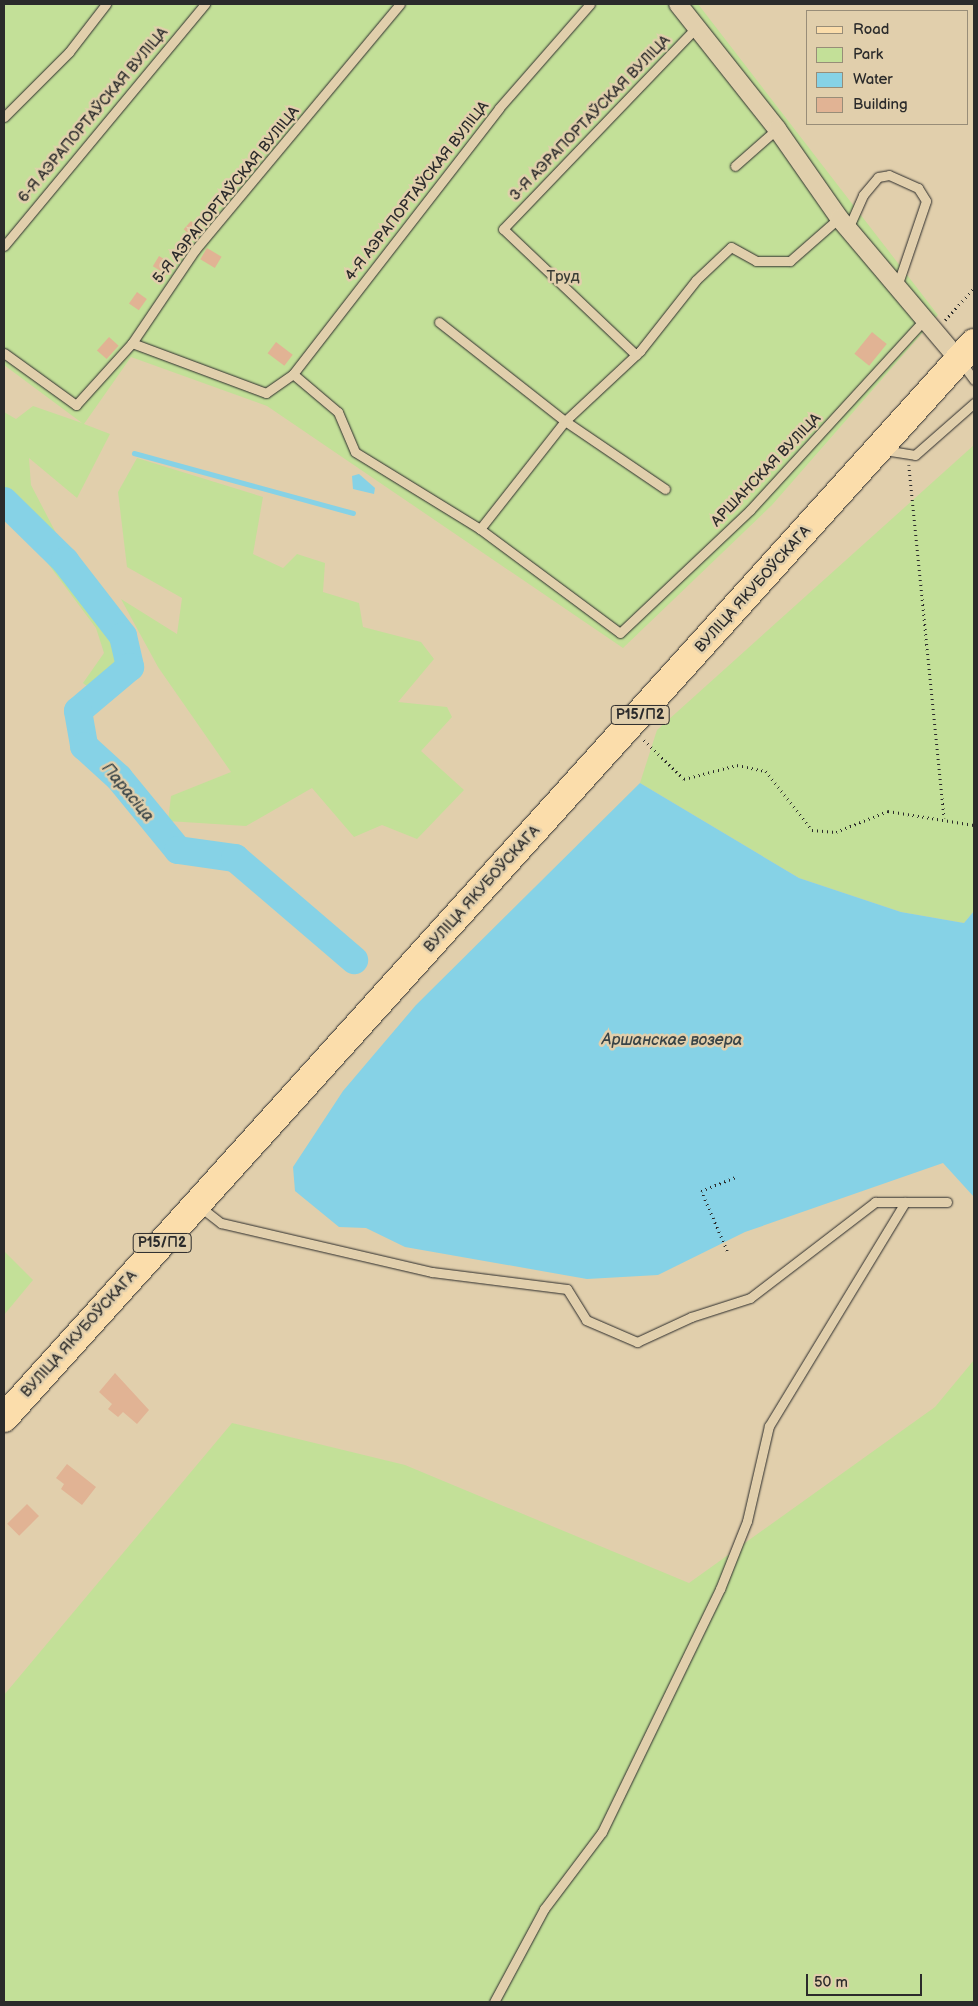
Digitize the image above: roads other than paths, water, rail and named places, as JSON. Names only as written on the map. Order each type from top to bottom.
[{"type":"main road","name":"ВУЛІЦА ЯКУБОЎСКАГА","points":[[4,1418],[879,449],[969,361]]},
{"type":"street","points":[[678,4],[777,129],[844,223],[930,325],[969,361]]},
{"type":"lane","points":[[4,117],[69,52],[106,4]]},
{"type":"lane","name":"6-Я АЭРАПОРТАЎСКАЯ ВУЛІЦА","points":[[4,246],[205,4]]},
{"type":"lane","name":"5-Я АЭРАПОРТАЎСКАЯ ВУЛІЦА","points":[[4,353],[76,405],[132,343],[195,250],[400,4]]},
{"type":"lane","name":"4-Я АЭРАПОРТАЎСКАЯ ВУЛІЦА","points":[[132,343],[266,393],[293,374],[499,108],[590,4]]},
{"type":"lane","name":"3-Я АЭРАПОРТАЎСКАЯ ВУЛІЦА","points":[[636,355],[503,229],[697,27]]},
{"type":"lane","points":[[735,166],[777,129]]},
{"type":"lane","points":[[293,374],[338,412],[355,452],[480,529],[566,421],[636,355],[696,280],[731,247],[756,261],[790,261],[844,223],[878,177],[889,175],[918,188],[926,200],[897,286]]},
{"type":"lane","points":[[439,322],[566,421],[665,489]]},
{"type":"lane","name":"АРШАНСКАЯ ВУЛІЦА","points":[[480,529],[620,633],[750,510],[930,325]]},
{"type":"lane","points":[[879,449],[915,455],[974,403]]},
{"type":"lane","points":[[197,1205],[221,1223],[432,1272],[567,1289],[586,1320],[636,1342],[691,1317],[750,1298],[875,1202],[947,1202]]},
{"type":"lane","points":[[494,2002],[544,1909],[602,1832],[720,1589],[747,1521],[770,1426],[905,1202]]},
{"type":"water","points":[[359,474],[375,488],[374,494],[353,489],[352,476]]},
{"type":"water","name":"Аршанскае возера","points":[[640,783],[799,878],[901,912],[964,923],[974,911],[974,1197],[943,1163],[745,1232],[658,1275],[587,1279],[405,1247],[366,1228],[339,1227],[295,1191],[293,1167],[343,1091],[416,1005]]},
{"type":"waterway","points":[[134,453],[353,513]]},
{"type":"waterway","name":"Парасіца","points":[[4,501],[65,561],[123,636],[130,667],[78,711],[84,746],[119,778],[178,850],[235,858],[354,960]]},
{"type":"park label","name":"Труд","points":[[563,277]]}]
